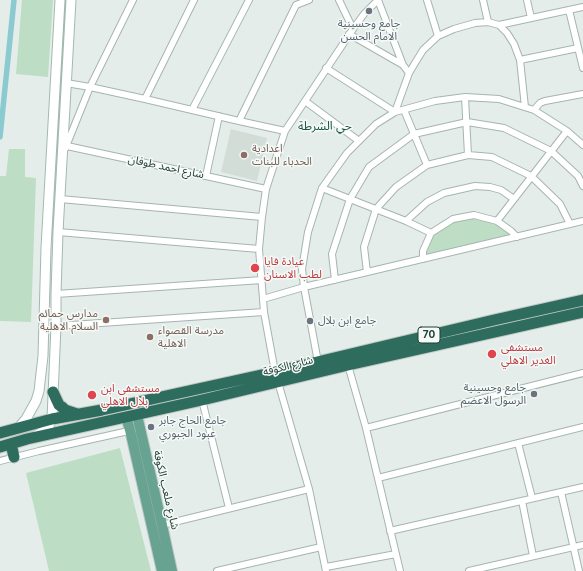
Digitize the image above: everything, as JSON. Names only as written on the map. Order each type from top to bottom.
[{"type":"highway","name":"شارع الكوفة","points":[[6,446],[27,439],[202,400],[318,362],[526,312],[583,300]]},
{"type":"highway","points":[[515,327],[509,326],[508,321],[521,316],[526,312]]},
{"type":"highway","name":"شارع الكوفة","points":[[0,433],[77,414],[348,365],[583,312]]},
{"type":"highway","points":[[470,337],[492,327],[491,323],[485,322]]},
{"type":"highway","points":[[53,392],[65,410],[77,414]]},
{"type":"highway","points":[[102,410],[102,417],[108,422]]},
{"type":"highway","points":[[6,446],[14,457]]},
{"type":"main road","points":[[18,428],[26,419],[36,401],[42,373],[46,248],[60,0]]},
{"type":"main road","points":[[27,439],[44,431],[49,426],[52,419],[58,232],[71,0]]},
{"type":"main road","points":[[54,105],[61,108],[64,107],[65,104]]},
{"type":"main road","points":[[42,373],[43,376],[47,378],[54,375]]},
{"type":"main road","name":"شارع ملعب الكوفة","points":[[131,416],[162,524],[172,571]]},
{"type":"main road","name":"شارع ملعب الكوفة","points":[[135,429],[162,571]]},
{"type":"street","points":[[63,156],[90,87],[133,0]]},
{"type":"street","points":[[144,98],[194,0]]},
{"type":"street","points":[[192,110],[249,0]]},
{"type":"street","points":[[240,121],[296,5],[309,0]]},
{"type":"street","points":[[339,0],[351,31],[403,65]]},
{"type":"street","points":[[396,554],[326,569],[309,489],[276,377],[264,312],[259,249],[266,189],[285,131],[351,31],[364,14],[378,0],[403,65],[409,73]]},
{"type":"street","points":[[428,0],[438,36]]},
{"type":"street","points":[[483,0],[488,22]]},
{"type":"street","points":[[527,0],[531,18]]},
{"type":"street","points":[[395,112],[409,73],[423,50],[438,36],[454,28],[475,23],[488,22],[499,25],[583,7]]},
{"type":"street","points":[[569,10],[583,68]]},
{"type":"street","points":[[499,25],[507,33],[514,44],[520,60],[525,107]]},
{"type":"street","points":[[520,60],[578,48]]},
{"type":"street","points":[[326,68],[395,112]]},
{"type":"street","points":[[66,83],[144,98],[285,131]]},
{"type":"street","points":[[534,110],[540,103],[545,101],[583,94]]},
{"type":"street","points":[[466,97],[468,155]]},
{"type":"street","points":[[318,362],[304,287],[302,268],[308,232],[322,188],[346,153],[376,124],[395,112],[435,101],[466,97],[499,99],[534,110],[567,131],[583,145]]},
{"type":"street","points":[[305,101],[359,141]]},
{"type":"street","points":[[404,110],[428,165]]},
{"type":"street","points":[[206,176],[219,116]]},
{"type":"street","points":[[335,280],[332,254],[350,199],[369,167],[414,134],[467,122],[504,128],[551,151],[578,176],[583,186]]},
{"type":"street","points":[[496,221],[567,131]]},
{"type":"street","name":"شارع احمد طوفان","points":[[67,146],[266,189]]},
{"type":"street","points":[[367,272],[364,247],[376,209],[396,187],[428,165],[468,155],[492,157],[531,176],[560,204],[570,224]]},
{"type":"street","points":[[406,221],[427,202],[444,193],[474,186],[490,187],[501,190],[514,199]]},
{"type":"street","points":[[322,188],[406,221],[431,233]]},
{"type":"street","points":[[60,199],[262,217]]},
{"type":"street","points":[[423,259],[423,251],[431,233],[453,219],[474,215],[496,221],[517,237]]},
{"type":"street","points":[[263,300],[304,287],[583,221]]},
{"type":"street","points":[[58,232],[259,249]]},
{"type":"street","points":[[56,294],[262,280]]},
{"type":"street","points":[[56,326],[264,312]]},
{"type":"street","points":[[348,365],[366,428],[400,571]]},
{"type":"street","points":[[366,428],[583,373]]},
{"type":"street","points":[[202,400],[229,508]]},
{"type":"street","points":[[378,478],[583,426]]},
{"type":"street","points":[[0,461],[135,429]]},
{"type":"street","points":[[518,443],[532,498]]},
{"type":"street","points":[[390,531],[583,487]]},
{"type":"street","points":[[162,524],[309,489]]},
{"type":"street","points":[[561,492],[579,571]]},
{"type":"street","points":[[522,501],[533,556]]},
{"type":"street","points":[[469,571],[583,545]]},
{"type":"street","points":[[216,571],[321,547]]},
{"type":"shaded area","name":"اعدادية الحدباء للبنات","points":[[231,129],[267,138],[257,181],[221,172]]},
{"type":"green space","points":[[22,0],[53,0],[48,77],[16,74]]},
{"type":"green space","points":[[9,149],[25,149],[25,177],[36,178],[31,322],[0,321],[0,176],[6,176]]},
{"type":"green space","points":[[474,218],[496,223],[509,232],[513,237],[425,258],[430,241],[435,234],[455,221]]},
{"type":"green space","points":[[120,448],[151,571],[49,571],[26,473]]},
{"type":"waterway","points":[[0,137],[14,0]]},
{"type":"place","name":"جامع وحسينية الامام الحسن","points":[[369,11]]},
{"type":"place","name":"اعدادية الحدباء للبنات","points":[[244,155]]},
{"type":"place","name":"عيادة فايا لطب الاسنان","points":[[255,268]]},
{"type":"place","name":"مدارس حمائم السلام الاهلية","points":[[106,320]]},
{"type":"place","name":"جامع ابن بلال","points":[[310,321]]},
{"type":"place","name":"مدرسة القصواء الاهلية","points":[[150,337]]},
{"type":"place","name":"مستشفى الغدير الاهلي","points":[[492,354]]},
{"type":"place","name":"جامع وحسينية الرسول الاعضم","points":[[534,394]]},
{"type":"place","name":"مستشفى ابن بلال الاهلي","points":[[92,395]]},
{"type":"place","name":"جامع الحاج جابر عبود الجبوري","points":[[151,427]]},
{"type":"district","name":"حي الشرطة","points":[[325,126]]}]
